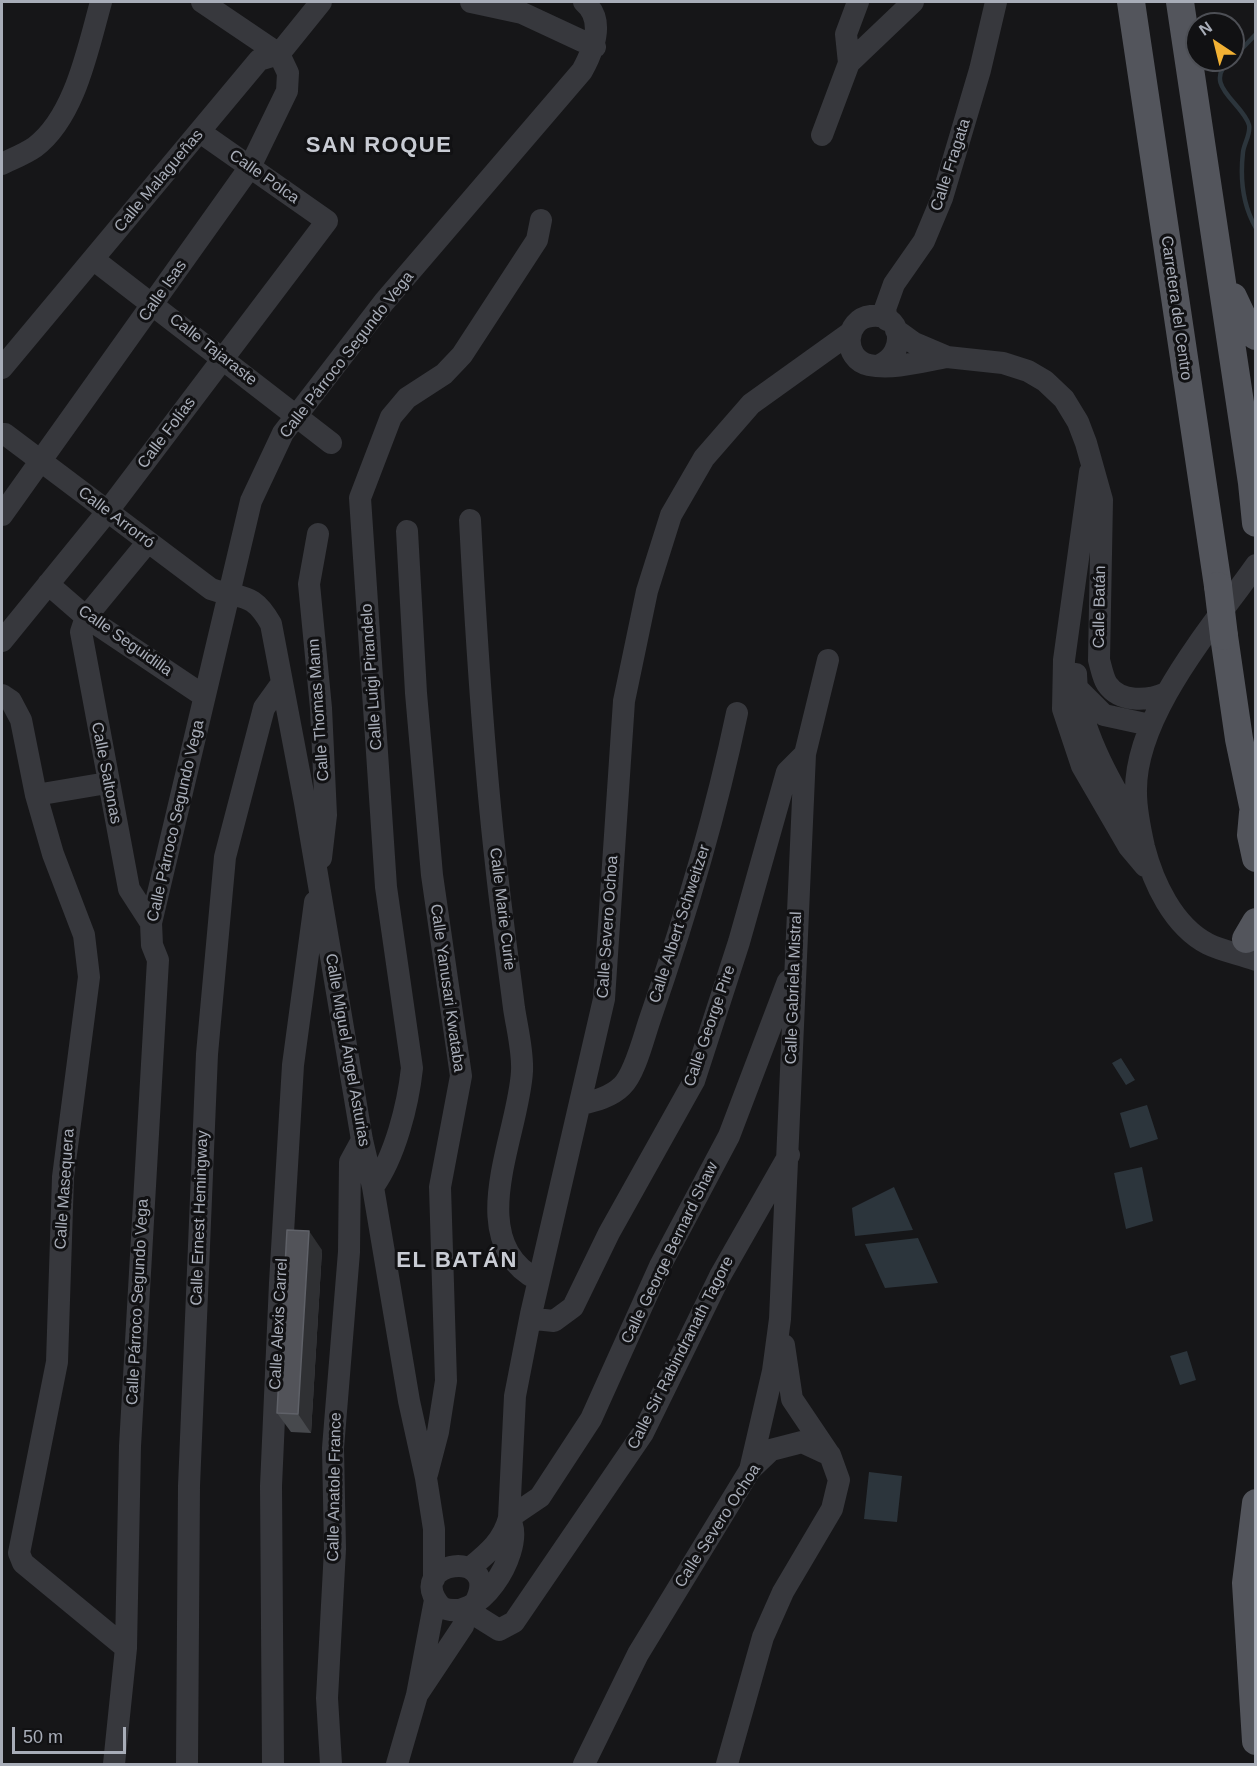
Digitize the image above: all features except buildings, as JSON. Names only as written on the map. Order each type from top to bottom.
[{"type":"main road","name":"Carretera del Centro","points":[[1131,2],[1239,739],[1254,816],[1251,835],[1256,858]]},
{"type":"main road","points":[[1180,2],[1252,483],[1256,524]]},
{"type":"main road","points":[[1218,262],[1249,331],[1256,336]]},
{"type":"main road","points":[[1252,483],[1256,394]]},
{"type":"main road","points":[[1256,1503],[1246,1582],[1256,1741]]},
{"type":"street","points":[[2,164],[34,147],[56,126],[81,74],[101,2]]},
{"type":"street","points":[[202,2],[279,54]]},
{"type":"street","name":"Calle Malagueñas","points":[[2,368],[259,60],[279,54],[321,2]]},
{"type":"street","points":[[471,2],[522,13],[595,47],[596,29],[588,4],[585,2]]},
{"type":"street","points":[[849,63],[846,34],[858,2]]},
{"type":"street","points":[[822,135],[849,63],[913,2]]},
{"type":"street","name":"Calle Fragata","points":[[892,325],[885,309],[894,284],[924,241],[942,198],[980,70],[996,2]]},
{"type":"street","name":"Calle Párroco Segundo Vega","points":[[114,1764],[126,1648],[130,1446],[158,960],[152,945],[151,923],[251,501],[283,433],[384,302],[582,71],[595,47]]},
{"type":"street","name":"Calle Isas","points":[[2,515],[250,168],[287,91],[288,73],[279,54]]},
{"type":"street","name":"Calle Polca","points":[[200,132],[327,221]]},
{"type":"street","name":"Calle Luigi Pirandelo","points":[[373,1187],[386,1170],[410,1089],[412,1068],[386,887],[360,498],[391,417],[408,398],[444,374],[462,355],[537,240],[541,220]]},
{"type":"street","name":"Calle Folías","points":[[2,641],[107,512],[327,221]]},
{"type":"street","name":"Calle Tajaraste","points":[[93,259],[224,358],[331,443]]},
{"type":"street","points":[[879,316],[892,325],[898,347],[888,361],[875,365],[860,361],[853,354],[849,344],[850,333],[861,319],[879,316]]},
{"type":"street","name":"Calle Batán","points":[[892,325],[914,344],[947,357],[1003,363],[1028,370],[1045,381],[1064,399],[1078,422],[1102,500],[1099,660],[1104,676],[1107,684],[1120,696],[1152,699],[1166,693]]},
{"type":"street","name":"Calle Severo Ochoa","points":[[509,1518],[515,1396],[538,1280],[604,999],[624,701],[647,591],[671,515],[704,458],[751,404],[850,333]]},
{"type":"street","name":"Calle Batán","points":[[875,365],[912,363],[947,357]]},
{"type":"street","name":"Calle Severo Ochoa","points":[[787,376],[832,363],[875,365]]},
{"type":"street","name":"Calle Arrorró","points":[[5,434],[147,543],[211,589],[230,596]]},
{"type":"street","name":"Calle Batán","points":[[1092,465],[1064,660],[1063,709],[1082,766],[1129,847],[1151,872]]},
{"type":"street","name":"Calle Marie Curie","points":[[470,520],[478,676],[496,865],[522,1069],[500,1184],[498,1223],[509,1251],[522,1272],[538,1280]]},
{"type":"street","name":"Calle Yanusari Kwataba","points":[[407,531],[416,693],[432,875],[461,1076],[440,1187],[446,1381],[438,1432],[426,1478]]},
{"type":"street","name":"Calle Thomas Mann","points":[[318,534],[309,584],[321,708],[327,815],[318,886]]},
{"type":"street","points":[[87,617],[147,543]]},
{"type":"street","points":[[1253,939],[1228,944],[1207,944],[1184,924],[1165,900],[1151,872],[1141,832],[1136,791],[1140,759],[1150,725],[1166,693],[1256,565]]},
{"type":"street","name":"Calle Seguidilla","points":[[48,584],[87,617],[204,696]]},
{"type":"street","name":"Calle Miguel Ángel Asturias","points":[[230,596],[245,597],[260,604],[271,624],[306,803],[318,886],[409,1401],[426,1478],[434,1529],[435,1589]]},
{"type":"street","name":"Calle Batán","points":[[1074,599],[1076,690],[1104,715],[1150,725]]},
{"type":"street","name":"Calle Saltonas","points":[[87,617],[81,632],[107,783],[129,889],[151,923]]},
{"type":"street","name":"Calle Gabriela Mistral","points":[[750,1470],[773,1371],[780,1319],[789,1154],[794,964],[806,754],[828,660]]},
{"type":"street","name":"Calle Batán","points":[[1064,660],[1076,690],[1082,716],[1120,800],[1141,832]]},
{"type":"street","name":"Calle Ernest Hemingway","points":[[188,1764],[189,1486],[207,1054],[225,857],[264,708],[282,683]]},
{"type":"street","name":"Calle Masequera","points":[[2,695],[11,701],[21,720],[36,795],[53,854],[84,935],[90,977],[63,1178],[57,1362],[19,1553],[23,1563],[126,1648]]},
{"type":"street","name":"Calle Albert Schweitzer","points":[[581,1104],[599,1100],[623,1085],[635,1061],[684,922],[719,799],[737,713]]},
{"type":"street","name":"Calle George Pire","points":[[531,1314],[535,1320],[554,1322],[573,1307],[609,1233],[694,1081],[739,942],[787,772],[806,754]]},
{"type":"street","points":[[36,795],[107,783]]},
{"type":"street","name":"Calle Alexis Carrel","points":[[273,1764],[272,1486],[280,1283],[293,1065],[318,886]]},
{"type":"street","name":"Calle George Bernard Shaw","points":[[509,1518],[540,1497],[591,1419],[660,1266],[729,1136],[794,964]]},
{"type":"street","name":"Calle Anatole France","points":[[331,1764],[327,1689],[335,1549],[333,1448],[349,1252],[350,1162],[362,1140]]},
{"type":"street","name":"Calle Sir Rabindranath Tagore","points":[[471,1606],[499,1630],[514,1622],[643,1432],[720,1276],[789,1154]]},
{"type":"street","name":"Calle Gabriela Mistral","points":[[780,1319],[792,1399],[830,1455]]},
{"type":"street","name":"Calle Severo Ochoa","points":[[584,1764],[638,1654],[750,1470],[771,1450],[802,1442],[830,1455]]},
{"type":"street","points":[[727,1764],[764,1637],[783,1592],[832,1509],[839,1480],[830,1455]]},
{"type":"street","points":[[397,1764],[417,1695],[435,1589],[446,1567],[466,1566],[493,1549],[506,1532],[509,1518]]},
{"type":"street","points":[[435,1589],[449,1611],[471,1606],[493,1587],[511,1550],[515,1534],[509,1518]]},
{"type":"street","name":"Calle Miguel Ángel Asturias","points":[[434,1529],[466,1566]]},
{"type":"street","points":[[417,1695],[463,1626],[480,1584],[466,1566]]},
{"type":"shaded area","points":[[1121,1058],[1135,1080],[1126,1085],[1112,1063]]},
{"type":"shaded area","points":[[1147,1105],[1158,1139],[1130,1148],[1120,1113]]},
{"type":"shaded area","points":[[1142,1167],[1153,1221],[1126,1229],[1114,1173]]},
{"type":"shaded area","points":[[894,1187],[913,1230],[855,1236],[852,1208]]},
{"type":"shaded area","points":[[918,1238],[938,1283],[885,1288],[865,1244]]},
{"type":"shaded area","points":[[1187,1351],[1196,1380],[1180,1385],[1170,1356]]},
{"type":"shaded area","points":[[869,1472],[902,1476],[897,1522],[864,1519]]},
{"type":"waterway","points":[[1245,45],[1256,34]]},
{"type":"waterway","points":[[1222,72],[1221,85],[1249,125],[1243,152],[1242,181],[1245,200],[1256,228]]},
{"type":"district","name":"SAN ROQUE","points":[[379,146]]},
{"type":"district","name":"EL BATÁN","points":[[457,1261]]}]
